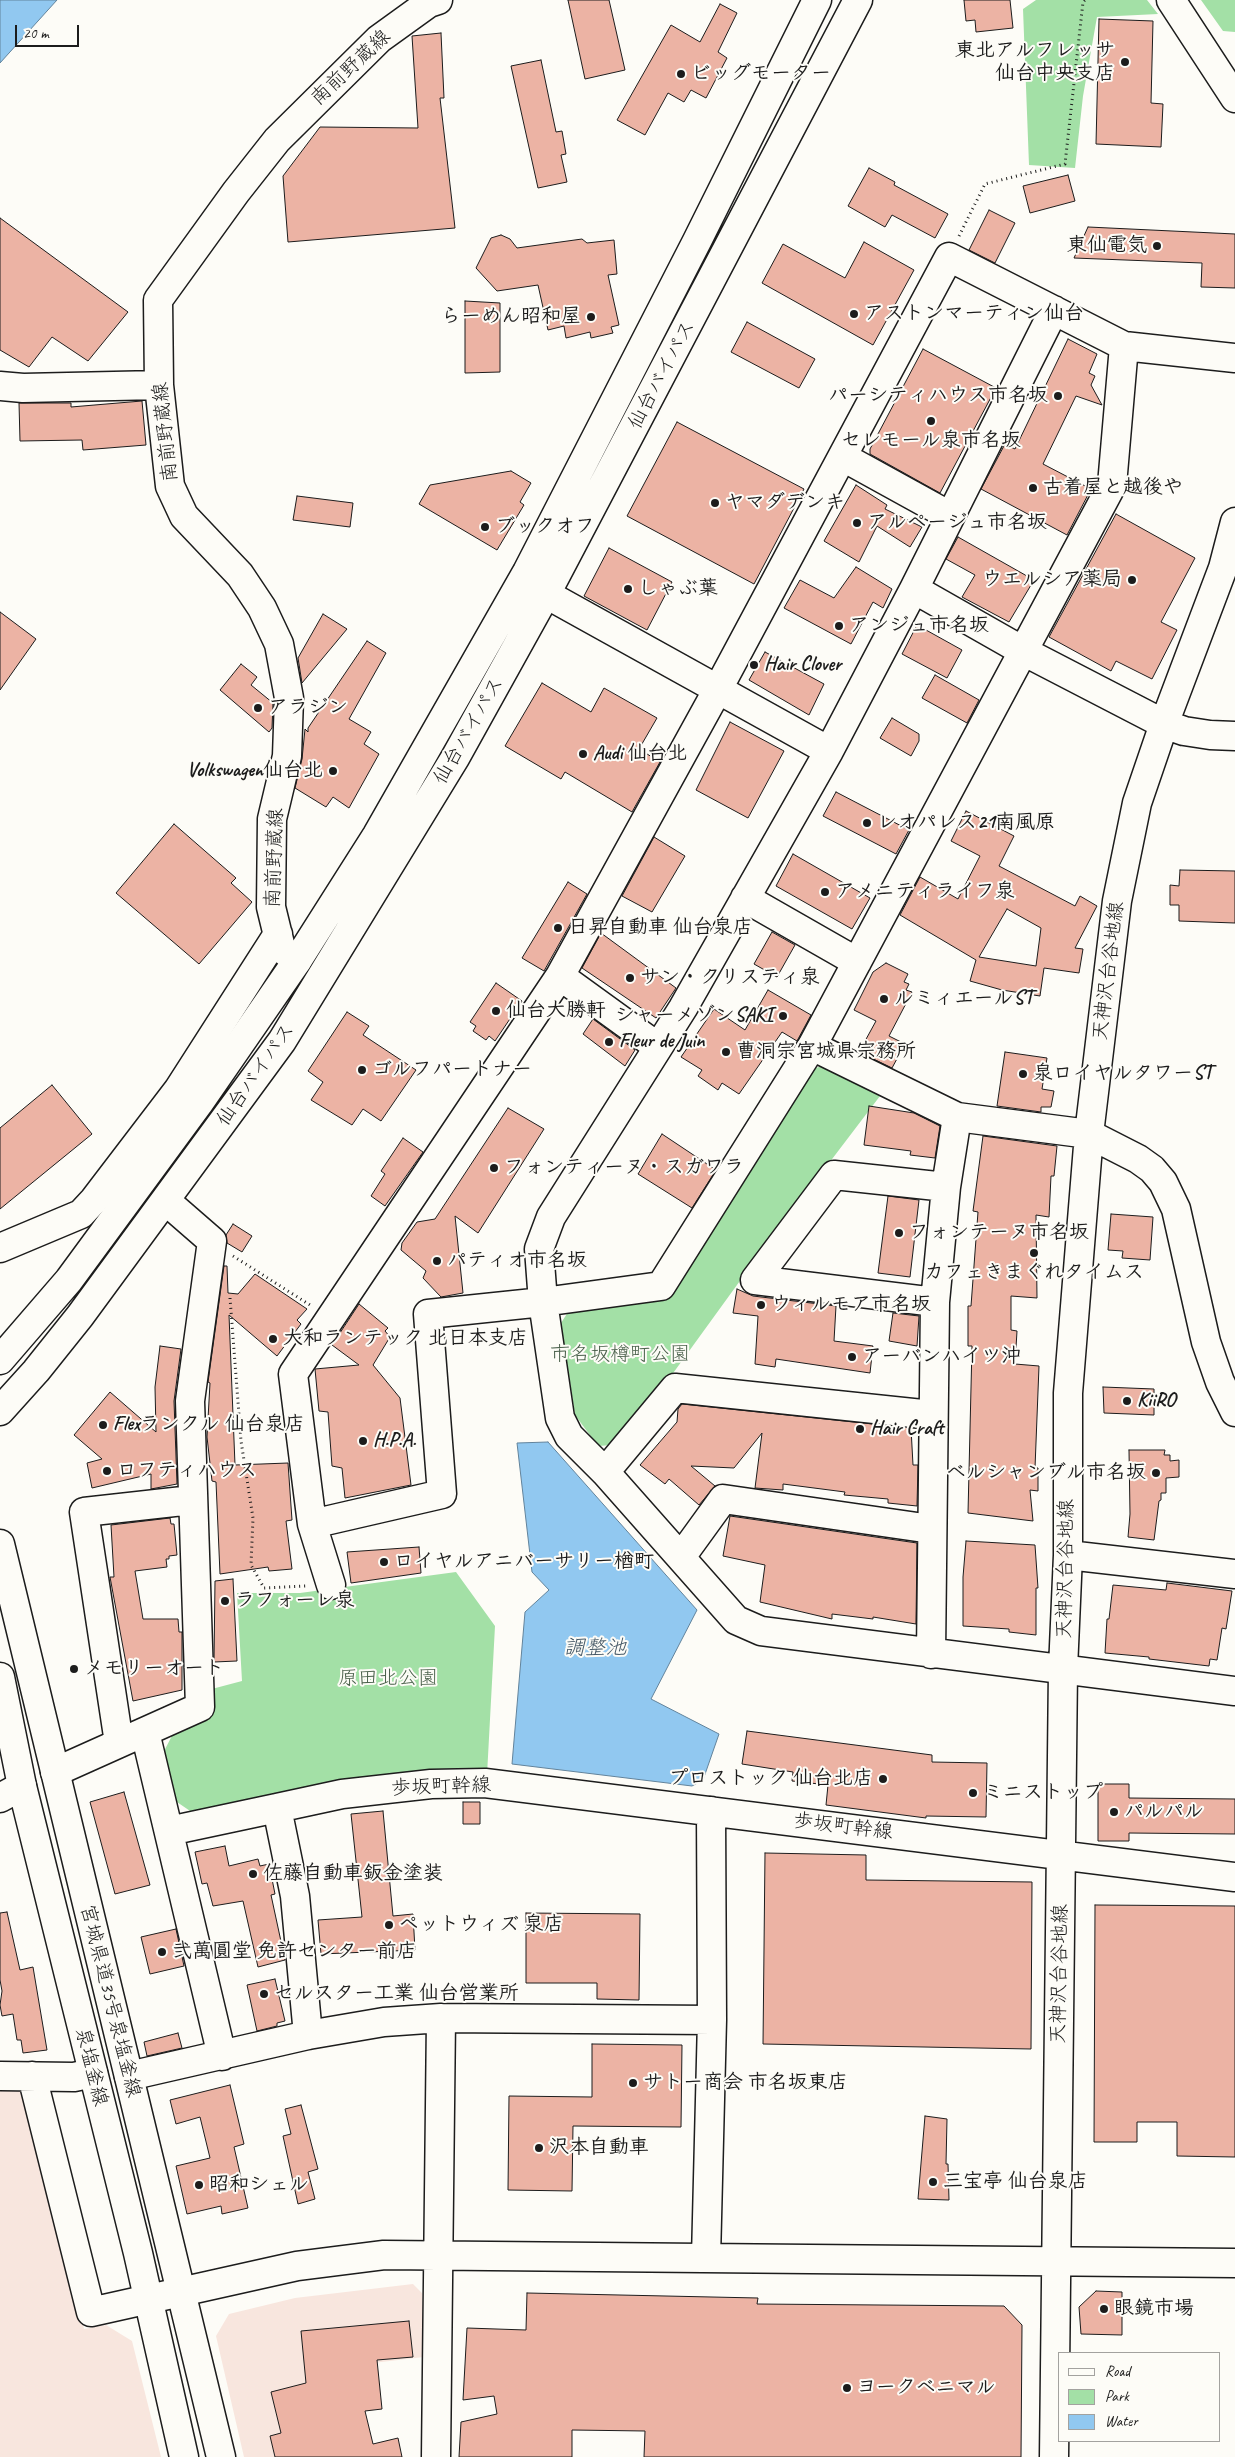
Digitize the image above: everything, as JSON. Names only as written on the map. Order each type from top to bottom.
[{"type":"main road","name":"南前野蔵線","points":[[297,962],[281,948],[271,907],[272,819],[287,756],[289,698],[279,644],[262,608],[240,575],[184,516],[170,486],[160,385],[158,300],[236,192],[277,140],[379,39],[429,3],[438,0]]},
{"type":"main road","name":"仙台バイパス","points":[[0,1360],[69,1280],[199,1103],[297,962],[376,835],[527,572],[698,241],[817,0]]},
{"type":"main road","name":"仙台バイパス","points":[[0,1411],[36,1371],[80,1316],[282,1041],[455,758],[546,594],[858,0]]},
{"type":"main road","points":[[1171,0],[1235,98]]},
{"type":"main road","points":[[331,1585],[312,1524],[293,1374],[560,976],[718,689],[949,257],[1124,346],[1235,358]]},
{"type":"main road","points":[[1054,310],[914,589],[829,751],[682,1008],[551,1217],[539,1249],[543,1302],[560,1418],[569,1436],[605,1472],[736,1620],[761,1631],[930,1654],[1235,1691]]},
{"type":"main road","points":[[312,1524],[442,1494],[428,1314],[543,1302],[661,1286],[812,1046],[1112,485],[1124,346]]},
{"type":"main road","points":[[0,386],[23,388],[160,385]]},
{"type":"main road","points":[[843,457],[950,516]]},
{"type":"main road","name":"天神沢台谷地線","points":[[1054,2457],[1063,1669],[1068,1555],[1068,1393],[1089,1134],[1117,900],[1137,803],[1164,724],[1223,568],[1235,522]]},
{"type":"main road","points":[[914,589],[1023,651],[1164,724],[1202,734],[1235,736]]},
{"type":"main road","points":[[546,594],[829,751]]},
{"type":"main road","points":[[746,898],[857,962]]},
{"type":"main road","points":[[0,1248],[81,1214],[94,1200],[178,1090],[278,934]]},
{"type":"main road","points":[[560,976],[658,1047]]},
{"type":"main road","points":[[812,1046],[957,1117],[1089,1134],[1138,1159],[1152,1169],[1164,1182],[1176,1209],[1206,1342],[1233,1405]]},
{"type":"main road","points":[[930,1654],[935,1302],[946,1188],[957,1117]]},
{"type":"main road","points":[[935,1302],[755,1280],[834,1175],[946,1188]]},
{"type":"main road","points":[[54,1772],[200,1707],[190,1401],[223,1248],[166,1201]]},
{"type":"main road","points":[[605,1472],[675,1388],[932,1414]]},
{"type":"main road","points":[[680,1557],[723,1499],[931,1529]]},
{"type":"main road","points":[[119,1744],[84,1512],[192,1500]]},
{"type":"main road","name":"宮城県道35号泉塩釜線","points":[[0,1544],[129,2076],[179,2292],[221,2457]]},
{"type":"main road","points":[[1068,1555],[1235,1574]]},
{"type":"main road","name":"泉塩釜線","points":[[0,1677],[11,1792],[93,2073],[184,2457]]},
{"type":"main road","points":[[145,1732],[222,2056]]},
{"type":"main road","name":"歩坂町幹線","points":[[169,1831],[342,1794],[431,1784],[485,1783],[1235,1877]]},
{"type":"main road","points":[[277,1808],[295,1896],[308,2035]]},
{"type":"main road","points":[[706,2258],[712,2020],[711,1811]]},
{"type":"main road","points":[[129,2076],[308,2035],[384,2022],[441,2018],[712,2020]]},
{"type":"main road","points":[[436,2457],[441,2018]]},
{"type":"main road","points":[[0,2076],[74,2076],[93,2073]]},
{"type":"main road","points":[[32,2076],[91,2312],[338,2260],[384,2255],[439,2254],[1235,2263]]},
{"type":"path","points":[[949,257],[985,184],[1065,164],[1083,2],[1085,0]]},
{"type":"path","points":[[223,1248],[330,1319]]},
{"type":"path","points":[[223,1248],[232,1263]]},
{"type":"path","points":[[230,1295],[241,1441],[253,1518],[252,1565],[264,1588],[331,1585]]},
{"type":"shaded area","points":[[0,2089],[25,2090],[84,2329],[106,2325],[132,2341],[161,2457],[0,2457]]},
{"type":"shaded area","points":[[413,2284],[422,2293],[424,2357],[330,2368],[351,2457],[244,2457],[216,2336],[229,2314],[295,2298]]},
{"type":"green space","points":[[1036,0],[1147,0],[1158,14],[1097,17],[1083,96],[1075,168],[1029,165],[1023,9]]},
{"type":"green space","points":[[1201,0],[1235,0],[1235,32],[1223,31]]},
{"type":"green space","name":"市名坂樽町公園","points":[[826,1065],[880,1096],[750,1267],[671,1376],[613,1445],[598,1446],[575,1415],[561,1323],[570,1309],[662,1295],[812,1069]]},
{"type":"green space","name":"原田北公園","points":[[456,1572],[495,1626],[487,1775],[196,1815],[174,1800],[162,1755],[175,1730],[208,1690],[242,1681],[237,1593],[300,1593]]},
{"type":"water","points":[[0,0],[57,0],[0,63]]},
{"type":"water","name":"調整池","points":[[548,1442],[697,1610],[651,1699],[719,1734],[703,1780],[692,1786],[512,1764],[525,1612],[549,1590],[532,1572],[517,1443]]},
{"type":"building","points":[[568,0],[609,0],[625,70],[585,79]]},
{"type":"building","points":[[964,0],[1010,0],[1013,28],[976,32],[975,20],[966,21]]},
{"type":"building","name":"ビッグモーター","points":[[720,4],[737,13],[718,52],[727,58],[706,98],[691,90],[684,102],[668,93],[645,135],[617,120],[671,25],[700,42]]},
{"type":"building","name":"東北アルフレッサ 仙台中央支店","points":[[1099,19],[1153,21],[1151,103],[1163,104],[1161,147],[1096,144]]},
{"type":"building","points":[[441,33],[444,98],[440,98],[455,228],[288,242],[283,176],[320,127],[418,128],[412,36]]},
{"type":"building","points":[[541,60],[556,132],[562,131],[566,154],[561,155],[567,182],[538,188],[511,66]]},
{"type":"building","points":[[869,168],[895,182],[894,185],[948,214],[935,238],[892,215],[885,227],[848,206]]},
{"type":"building","points":[[1068,175],[1075,201],[1030,213],[1023,186]]},
{"type":"building","points":[[989,210],[1015,223],[995,263],[969,250]]},
{"type":"building","points":[[0,218],[128,312],[88,361],[52,337],[29,367],[0,350]]},
{"type":"building","name":"東仙電気","points":[[1088,227],[1235,234],[1235,288],[1201,287],[1202,263],[1074,258]]},
{"type":"building","points":[[501,235],[510,239],[517,248],[582,239],[587,243],[614,240],[617,274],[608,275],[619,325],[611,327],[613,333],[591,338],[590,332],[566,338],[564,326],[548,330],[538,285],[497,291],[476,268],[491,238]]},
{"type":"building","name":"アストンマーティン仙台","points":[[864,242],[914,270],[873,345],[762,283],[783,244],[845,278]]},
{"type":"building","points":[[465,301],[500,303],[500,372],[465,373]]},
{"type":"building","points":[[747,322],[815,359],[799,388],[731,352]]},
{"type":"building","points":[[1068,339],[1097,354],[1089,373],[1095,376],[1091,385],[1102,405],[1076,396],[1043,464],[1091,489],[1067,535],[981,489],[1005,444],[1015,449]]},
{"type":"building","name":"セレモール泉市名坂","points":[[923,349],[996,388],[940,493],[870,454],[870,449]]},
{"type":"building","points":[[142,401],[146,445],[83,450],[82,440],[20,441],[19,403],[71,403],[71,407]]},
{"type":"building","name":"ヤマダデンキ","points":[[677,422],[804,489],[754,584],[627,516]]},
{"type":"building","name":"ブックオフ","points":[[511,471],[531,483],[520,502],[524,505],[497,550],[419,504],[430,485]]},
{"type":"building","name":"アルページュ市名坂","points":[[856,485],[887,505],[885,509],[922,527],[910,547],[877,526],[859,562],[824,541]]},
{"type":"building","points":[[297,496],[353,503],[350,527],[293,520]]},
{"type":"building","name":"ウエルシア薬局","points":[[1116,514],[1195,558],[1161,622],[1177,630],[1152,679],[1116,661],[1111,671],[1049,637]]},
{"type":"building","points":[[958,537],[1034,580],[1009,622],[962,597],[975,575],[946,559]]},
{"type":"building","name":"しゃぶ葉","points":[[609,548],[672,582],[647,630],[584,596]]},
{"type":"building","name":"アンジュ市名坂","points":[[856,567],[892,589],[883,608],[873,602],[851,644],[784,608],[800,580],[834,598]]},
{"type":"building","points":[[0,612],[36,639],[0,690]]},
{"type":"building","points":[[323,614],[347,629],[302,683],[298,658]]},
{"type":"building","points":[[917,625],[962,650],[947,678],[902,654]]},
{"type":"building","name":"Volkswagen仙台北","points":[[367,641],[386,653],[349,719],[371,732],[364,744],[379,754],[349,808],[333,797],[326,807],[295,788],[302,759],[305,729],[308,732],[308,728]]},
{"type":"building","points":[[765,652],[824,684],[809,715],[749,680]]},
{"type":"building","points":[[241,664],[257,677],[251,685],[273,703],[272,728],[269,732],[220,690]]},
{"type":"building","points":[[935,675],[979,700],[967,723],[922,698]]},
{"type":"building","name":"Audi 仙台北","points":[[542,683],[591,712],[604,688],[657,718],[639,749],[660,762],[632,812],[565,772],[561,779],[505,746]]},
{"type":"building","points":[[892,718],[919,734],[919,741],[911,756],[880,738]]},
{"type":"building","points":[[730,722],[784,751],[748,818],[696,790]]},
{"type":"building","name":"レオパレス21南風原","points":[[836,792],[909,830],[896,854],[823,816]]},
{"type":"building","points":[[966,811],[1014,836],[999,866],[1075,906],[1080,896],[1097,906],[1075,948],[1083,949],[1079,973],[1044,968],[1040,996],[1002,990],[970,981],[976,960],[900,915],[920,877],[958,899],[980,856],[951,841]],"holes":[[[1007,909],[1041,928],[1036,966],[979,957]]]},
{"type":"building","points":[[174,824],[236,878],[231,883],[252,902],[199,964],[116,893]]},
{"type":"building","points":[[654,837],[685,856],[652,912],[622,896]]},
{"type":"building","name":"アメニティライフ泉","points":[[793,854],[870,898],[852,929],[776,886]]},
{"type":"building","points":[[1180,870],[1235,871],[1235,923],[1179,921],[1179,905],[1170,905],[1170,885],[1179,886]]},
{"type":"building","name":"日昇自動車 仙台泉店","points":[[568,882],[587,894],[544,971],[522,958]]},
{"type":"building","points":[[772,932],[795,945],[777,977],[754,964]]},
{"type":"building","name":"サン・クリスティ泉","points":[[601,933],[676,988],[656,1018],[582,968]]},
{"type":"building","name":"ルミィエールST","points":[[886,963],[908,974],[904,982],[909,984],[906,990],[912,992],[889,1036],[905,1044],[892,1068],[859,1052],[876,1021],[854,1010],[873,972]]},
{"type":"building","name":"仙台大勝軒","points":[[496,983],[522,1001],[495,1041],[489,1036],[486,1040],[473,1031],[476,1026],[470,1022]]},
{"type":"building","name":"曹洞宗宮城県宗務所","points":[[768,990],[811,1015],[797,1041],[782,1032],[739,1094],[722,1083],[718,1090],[698,1076],[702,1070],[681,1057],[714,1009],[745,1030]]},
{"type":"building","name":"ゴルフパートナー","points":[[347,1012],[369,1026],[363,1035],[416,1070],[381,1121],[363,1109],[352,1125],[311,1100],[323,1082],[308,1071]]},
{"type":"building","name":"Fleur de Juin","points":[[593,1019],[635,1050],[625,1066],[583,1034]]},
{"type":"building","name":"泉ロイヤルタワーST","points":[[1005,1052],[1047,1058],[1042,1089],[1054,1091],[1051,1107],[1041,1107],[1041,1112],[997,1106]]},
{"type":"building","points":[[52,1085],[92,1134],[0,1209],[0,1128]]},
{"type":"building","points":[[869,1106],[914,1113],[940,1126],[935,1158],[910,1155],[911,1151],[864,1145]]},
{"type":"building","name":"フォンティーヌ・スガワラ","points":[[508,1108],[544,1129],[478,1233],[455,1216],[463,1293],[441,1297],[423,1278],[426,1271],[401,1250],[402,1243],[417,1222],[435,1219]]},
{"type":"building","points":[[662,1134],[716,1170],[692,1208],[638,1174]]},
{"type":"building","points":[[983,1136],[1057,1146],[1054,1176],[1051,1176],[1049,1217],[1036,1215],[1037,1298],[1011,1296],[1011,1330],[1017,1331],[1015,1364],[1039,1366],[1035,1468],[1038,1468],[1038,1491],[1030,1490],[1033,1521],[968,1513],[972,1346],[968,1346],[968,1306],[971,1306],[978,1212],[973,1211]]},
{"type":"building","points":[[403,1138],[423,1152],[385,1206],[371,1196],[385,1174],[381,1171]]},
{"type":"building","name":"フォンテーヌ市名坂","points":[[888,1196],[919,1200],[910,1277],[878,1273]]},
{"type":"building","points":[[1111,1214],[1153,1217],[1150,1260],[1122,1258],[1123,1251],[1108,1250]]},
{"type":"building","points":[[233,1224],[252,1236],[242,1252],[227,1243],[226,1235]]},
{"type":"building","points":[[224,1266],[227,1266],[228,1293],[238,1294],[255,1274],[307,1309],[297,1320],[301,1324],[277,1356],[229,1315],[235,1465],[288,1463],[292,1520],[286,1521],[292,1569],[269,1571],[268,1567],[220,1574],[216,1482],[212,1481],[207,1437],[210,1383],[208,1382]]},
{"type":"building","points":[[737,1289],[753,1296],[836,1306],[834,1341],[873,1346],[870,1373],[776,1359],[775,1367],[755,1364],[758,1316],[733,1313]]},
{"type":"building","points":[[359,1304],[388,1328],[385,1331],[390,1337],[373,1365],[400,1398],[411,1485],[345,1498],[342,1468],[332,1466],[328,1412],[319,1411],[315,1369],[359,1365],[332,1345]]},
{"type":"building","points":[[893,1313],[919,1316],[917,1346],[889,1341]]},
{"type":"building","points":[[160,1346],[181,1349],[174,1401],[177,1484],[151,1489],[151,1474],[92,1488],[87,1463],[102,1459],[74,1435],[110,1392],[156,1432],[155,1387]]},
{"type":"building","points":[[1103,1387],[1154,1389],[1154,1415],[1104,1413]]},
{"type":"building","points":[[682,1404],[911,1428],[913,1465],[918,1465],[917,1506],[888,1503],[888,1499],[844,1495],[845,1492],[783,1484],[783,1490],[755,1488],[762,1433],[734,1468],[691,1466],[715,1486],[699,1505],[669,1479],[665,1484],[640,1465],[677,1422],[678,1409]]},
{"type":"building","name":"ベルシャンブル市名坂","points":[[1129,1450],[1165,1450],[1164,1455],[1170,1455],[1170,1461],[1179,1460],[1179,1477],[1166,1478],[1166,1493],[1161,1493],[1154,1540],[1128,1537],[1130,1514]]},
{"type":"building","points":[[730,1516],[917,1543],[916,1624],[873,1617],[873,1619],[832,1614],[832,1619],[760,1602],[765,1565],[723,1556]]},
{"type":"building","points":[[170,1518],[171,1524],[174,1524],[177,1555],[169,1556],[169,1559],[166,1559],[167,1567],[135,1571],[143,1619],[178,1619],[179,1632],[182,1632],[182,1690],[133,1701],[110,1577],[114,1577],[111,1525]]},
{"type":"building","points":[[966,1541],[1035,1545],[1038,1588],[1036,1588],[1036,1635],[1009,1632],[1009,1629],[963,1626],[963,1577]]},
{"type":"building","name":"ロイヤルアニバーサリー楢町","points":[[419,1547],[421,1573],[351,1583],[347,1552]]},
{"type":"building","points":[[233,1579],[237,1661],[214,1662],[215,1581]]},
{"type":"building","points":[[1167,1583],[1232,1591],[1226,1629],[1222,1628],[1217,1660],[1210,1659],[1209,1666],[1105,1653],[1107,1619],[1109,1619],[1113,1585],[1166,1590]]},
{"type":"building","points":[[747,1731],[932,1755],[932,1762],[987,1763],[986,1817],[926,1816],[926,1818],[826,1805],[828,1785],[792,1781],[793,1772],[742,1764]]},
{"type":"building","points":[[1098,1784],[1129,1784],[1129,1798],[1235,1799],[1235,1834],[1129,1833],[1129,1841],[1098,1841]]},
{"type":"building","points":[[124,1792],[150,1885],[115,1894],[90,1802]]},
{"type":"building","points":[[463,1802],[480,1802],[480,1824],[463,1824]]},
{"type":"building","points":[[383,1811],[393,1916],[413,1914],[415,1950],[321,1954],[318,1920],[362,1917],[351,1814]]},
{"type":"building","points":[[225,1846],[229,1866],[258,1859],[260,1866],[269,1864],[275,1894],[271,1895],[285,1960],[258,1967],[243,1901],[213,1906],[207,1883],[202,1884],[195,1852]]},
{"type":"building","points":[[765,1853],[866,1855],[866,1880],[1032,1882],[1031,2049],[763,2044]]},
{"type":"building","points":[[1095,1905],[1235,1906],[1235,2157],[1177,2156],[1177,2122],[1137,2122],[1137,2142],[1094,2142]]},
{"type":"building","points":[[7,1912],[20,1970],[33,1967],[47,2050],[23,2053],[21,2040],[17,2040],[13,2014],[2,2016],[0,2005],[2,1991],[0,1980],[0,1913]]},
{"type":"building","points":[[526,1913],[640,1914],[639,2000],[597,1999],[597,1983],[526,1983]]},
{"type":"building","points":[[176,1929],[184,1966],[150,1974],[141,1937]]},
{"type":"building","points":[[275,1979],[285,2021],[277,2023],[277,2026],[257,2031],[247,1985]]},
{"type":"building","points":[[178,2033],[182,2048],[147,2056],[144,2042]]},
{"type":"building","points":[[592,2044],[682,2045],[681,2127],[573,2126],[572,2191],[508,2190],[509,2096],[592,2097]]},
{"type":"building","points":[[230,2085],[244,2144],[234,2147],[248,2208],[222,2214],[221,2206],[187,2214],[176,2166],[210,2158],[200,2117],[176,2124],[170,2100]]},
{"type":"building","points":[[301,2105],[318,2169],[308,2172],[315,2199],[298,2204],[283,2136],[291,2134],[285,2109]]},
{"type":"building","points":[[925,2116],[947,2119],[946,2164],[948,2164],[949,2200],[918,2199]]},
{"type":"building","points":[[1096,2291],[1122,2292],[1122,2335],[1081,2334],[1079,2307]]},
{"type":"building","points":[[527,2293],[758,2298],[757,2304],[1004,2306],[1022,2325],[1021,2457],[644,2457],[645,2431],[572,2430],[572,2457],[459,2457],[461,2422],[497,2414],[494,2396],[463,2400],[467,2328],[526,2330]]},
{"type":"building","points":[[409,2321],[413,2357],[377,2360],[382,2409],[365,2411],[373,2444],[398,2438],[402,2457],[275,2457],[270,2436],[281,2433],[271,2392],[306,2383],[301,2331]]},
{"type":"place","name":"東北アルフレッサ 仙台中央支店","points":[[1125,62]]},
{"type":"place","name":"ビッグモーター","points":[[681,74]]},
{"type":"place","name":"東仙電気","points":[[1157,246]]},
{"type":"place","name":"アストンマーティン仙台","points":[[854,314]]},
{"type":"place","name":"らーめん昭和屋","points":[[591,317]]},
{"type":"place","name":"パーシティハウス市名坂","points":[[1058,396]]},
{"type":"place","name":"セレモール泉市名坂","points":[[931,421]]},
{"type":"place","name":"古着屋と越後や","points":[[1033,488]]},
{"type":"place","name":"ヤマダデンキ","points":[[715,503]]},
{"type":"place","name":"アルページュ市名坂","points":[[857,523]]},
{"type":"place","name":"ブックオフ","points":[[485,527]]},
{"type":"place","name":"ウエルシア薬局","points":[[1132,580]]},
{"type":"place","name":"しゃぶ葉","points":[[628,589]]},
{"type":"place","name":"アンジュ市名坂","points":[[839,626]]},
{"type":"place","name":"Hair Clover","points":[[754,665]]},
{"type":"place","name":"アラジン","points":[[258,708]]},
{"type":"place","name":"Audi 仙台北","points":[[583,754]]},
{"type":"place","name":"Volkswagen仙台北","points":[[333,771]]},
{"type":"place","name":"レオパレス21南風原","points":[[867,823]]},
{"type":"place","name":"アメニティライフ泉","points":[[825,892]]},
{"type":"place","name":"日昇自動車 仙台泉店","points":[[558,928]]},
{"type":"place","name":"サン・クリスティ泉","points":[[630,978]]},
{"type":"place","name":"ルミィエールST","points":[[884,999]]},
{"type":"place","name":"仙台大勝軒","points":[[496,1011]]},
{"type":"place","name":"シャーメゾンSAKI","points":[[783,1016]]},
{"type":"place","name":"Fleur de Juin","points":[[609,1042]]},
{"type":"place","name":"曹洞宗宮城県宗務所","points":[[726,1052]]},
{"type":"place","name":"ゴルフパートナー","points":[[362,1070]]},
{"type":"place","name":"泉ロイヤルタワーST","points":[[1023,1074]]},
{"type":"place","name":"フォンティーヌ・スガワラ","points":[[494,1168]]},
{"type":"place","name":"フォンテーヌ市名坂","points":[[899,1233]]},
{"type":"place","name":"カフェきまぐれタイムス","points":[[1034,1253]]},
{"type":"place","name":"パティオ市名坂","points":[[437,1261]]},
{"type":"place","name":"ウィルモア市名坂","points":[[761,1305]]},
{"type":"place","name":"大和ランテック 北日本支店","points":[[273,1339]]},
{"type":"place","name":"アーバンハイツ沖","points":[[852,1357]]},
{"type":"place","name":"KiiRO","points":[[1127,1401]]},
{"type":"place","name":"Flexランクル 仙台泉店","points":[[103,1425]]},
{"type":"place","name":"Hair Craft","points":[[860,1429]]},
{"type":"place","name":"H.P.A.","points":[[363,1441]]},
{"type":"place","name":"ロフティハウス","points":[[107,1471]]},
{"type":"place","name":"ベルシャンブル市名坂","points":[[1156,1473]]},
{"type":"place","name":"ロイヤルアニバーサリー楢町","points":[[384,1562]]},
{"type":"place","name":"ラフォーレ泉","points":[[225,1601]]},
{"type":"place","name":"メモリーオート","points":[[74,1669]]},
{"type":"place","name":"プロストック 仙台北店","points":[[883,1779]]},
{"type":"place","name":"ミニストップ","points":[[973,1793]]},
{"type":"place","name":"パルパル","points":[[1114,1812]]},
{"type":"place","name":"佐藤自動車鈑金塗装","points":[[253,1874]]},
{"type":"place","name":"ペットウィズ 泉店","points":[[389,1925]]},
{"type":"place","name":"弐萬圓堂 免許センター前店","points":[[162,1952]]},
{"type":"place","name":"セルスター工業 仙台営業所","points":[[264,1994]]},
{"type":"place","name":"サトー商会 市名坂東店","points":[[633,2083]]},
{"type":"place","name":"沢本自動車","points":[[539,2148]]},
{"type":"place","name":"三宝亭 仙台泉店","points":[[933,2182]]},
{"type":"place","name":"昭和シェル","points":[[199,2185]]},
{"type":"place","name":"眼鏡市場","points":[[1104,2309]]},
{"type":"place","name":"ヨークベニマル","points":[[847,2388]]}]
